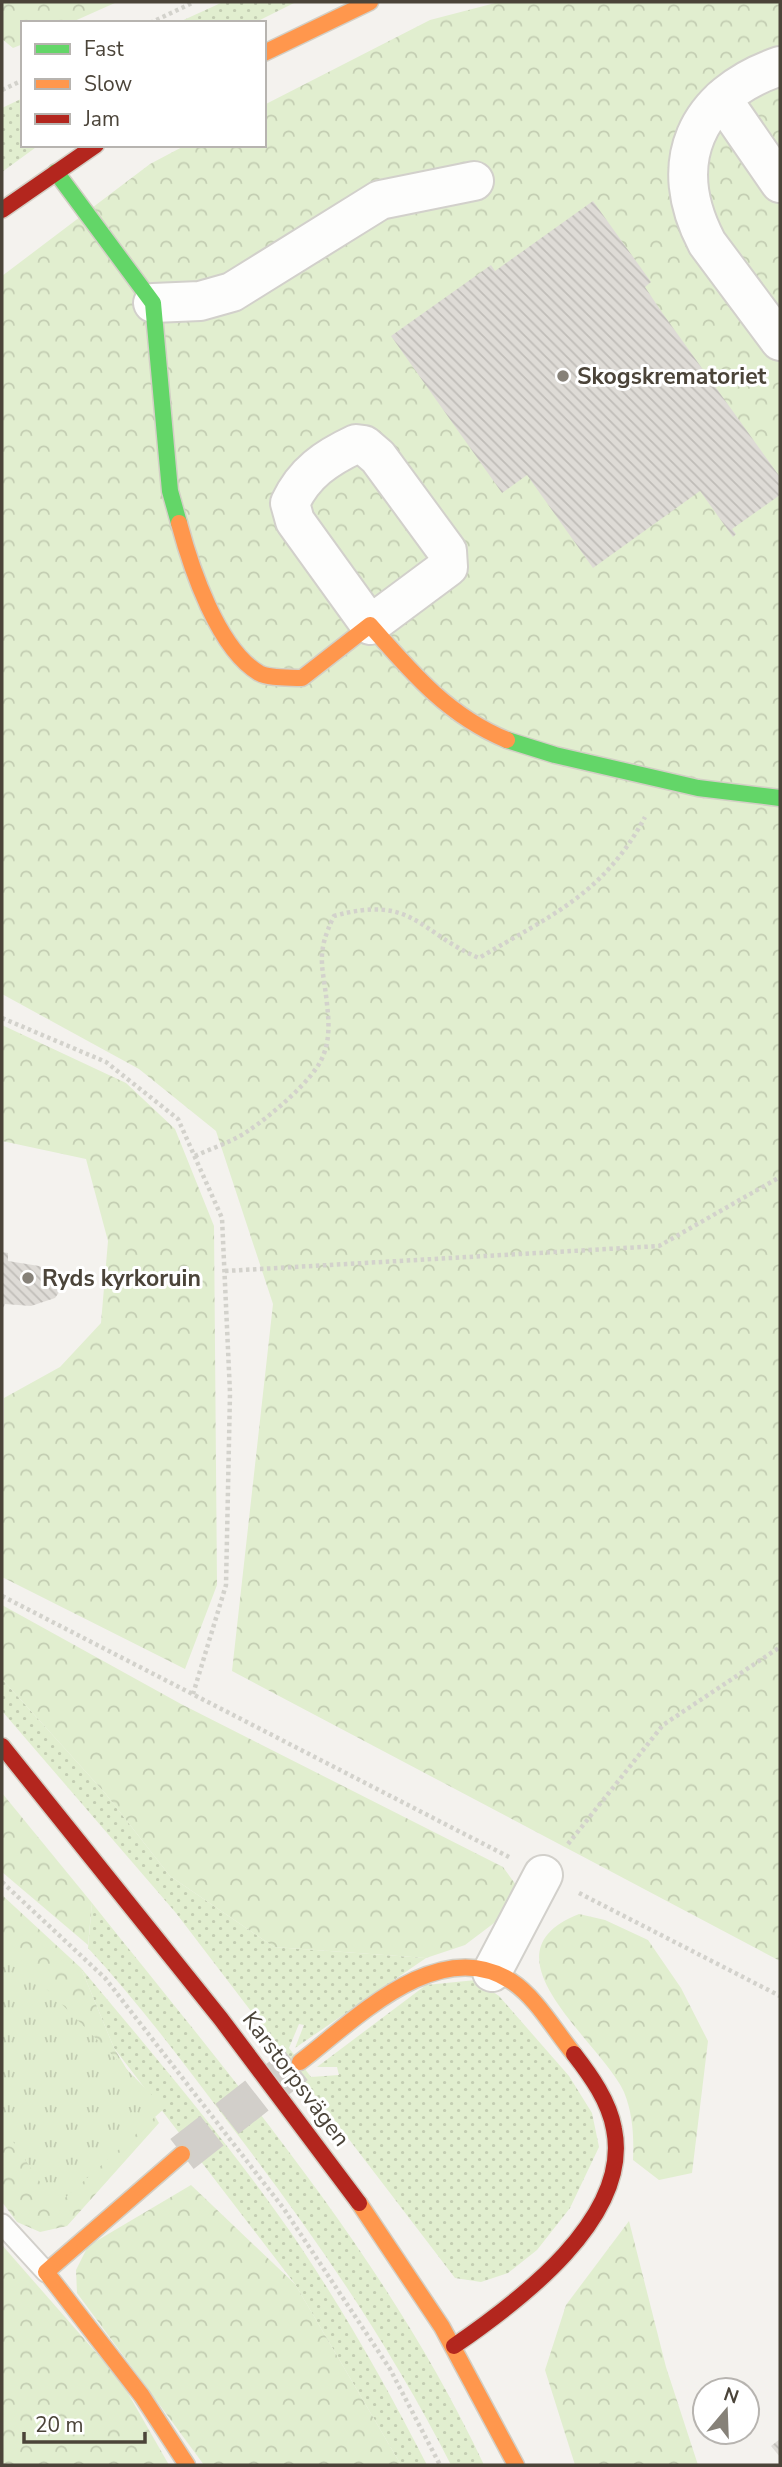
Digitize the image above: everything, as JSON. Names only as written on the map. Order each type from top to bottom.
[{"type":"street","points":[[266,52],[370,2]]},
{"type":"street","points":[[780,66],[722,99],[694,134],[687,189],[698,226],[707,243],[780,341]]},
{"type":"street","points":[[722,99],[780,183]]},
{"type":"street","points":[[2,210],[93,147]]},
{"type":"street","points":[[56,172],[153,303],[170,491],[182,536],[207,603],[232,648],[262,675],[302,678],[370,625],[448,567],[446,551],[378,457],[364,446],[356,444],[326,458],[300,483],[290,503],[295,521],[370,625],[425,687],[457,713],[493,734],[550,754],[704,792],[780,798]]},
{"type":"street","points":[[153,303],[200,300],[232,292],[380,200],[474,181]]},
{"type":"street","name":"Karstorpsvägen","points":[[2,1746],[190,1977],[403,2263],[454,2346],[516,2465]]},
{"type":"street","points":[[492,1972],[543,1875]]},
{"type":"street","points":[[300,2062],[417,1977],[445,1967],[463,1965],[492,1972],[512,1982],[529,1998],[590,2076],[607,2104],[617,2149],[614,2169],[605,2195],[562,2255],[522,2295],[454,2346]]},
{"type":"street","points":[[182,2154],[46,2272],[142,2396],[187,2465]]},
{"type":"lane","points":[[2,2224],[46,2272]]},
{"type":"path","points":[[154,21],[194,2]]},
{"type":"path","points":[[2,89],[21,81]]},
{"type":"path","points":[[195,1156],[247,1132],[304,1083],[323,1059],[329,1035],[327,1002],[320,971],[321,951],[334,916],[351,911],[394,910],[421,920],[455,948],[479,958],[576,900],[600,882],[631,843],[646,816],[651,806],[655,778]]},
{"type":"path","points":[[2,1017],[106,1062],[178,1119],[222,1218],[230,1393],[226,1586],[193,1695]]},
{"type":"path","points":[[225,1271],[659,1245],[780,1177]]},
{"type":"path","points":[[2,1596],[780,1996]]},
{"type":"path","points":[[543,1875],[663,1725],[780,1647]]},
{"type":"path","points":[[2,1882],[105,1978],[284,2209],[390,2369],[440,2465]]},
{"type":"green space","points":[[2,2],[117,2],[74,21],[21,21],[21,45],[13,48],[2,39]]},
{"type":"green space","points":[[223,2],[296,2],[258,21],[181,21]]},
{"type":"green space","points":[[499,2],[780,2],[780,1961],[232,1671],[273,1304],[216,1131],[139,1069],[2,994],[2,276],[150,164],[182,147],[266,147],[266,104],[430,20]]},
{"type":"green space","points":[[21,99],[21,147],[36,147],[2,172],[2,108]]},
{"type":"green space","points":[[2,1025],[126,1083],[175,1129],[214,1226],[217,1585],[185,1669],[2,1577],[4,1398],[60,1367],[101,1323],[108,1241],[86,1159],[2,1141]]},
{"type":"green space","points":[[2,1605],[181,1704],[503,1867],[516,1885],[498,1920],[465,1945],[426,1958],[274,1947],[170,1876],[105,1793],[2,1679]]},
{"type":"green space","points":[[2,1679],[105,1793],[170,1876],[274,1947],[426,1958],[295,2048],[304,2025],[299,2024],[289,2048],[311,2077],[339,2075],[337,2067],[317,2067],[426,1985],[476,1980],[499,1996],[569,2076],[592,2113],[599,2147],[570,2208],[537,2250],[508,2273],[481,2282],[455,2278],[176,1913],[2,1711]]},
{"type":"green space","points":[[2,1793],[92,1903],[88,1945],[2,1872]]},
{"type":"green space","points":[[2,1895],[81,1968],[114,2048],[159,2123],[67,2226],[40,2232],[17,2222],[2,2202]]},
{"type":"green space","points":[[92,1903],[253,2104],[355,2243],[402,2315],[445,2389],[484,2465],[451,2465],[375,2331],[319,2246],[177,2055],[88,1948]]},
{"type":"green space","points":[[579,1914],[605,1920],[648,1940],[681,1988],[708,2041],[692,2173],[659,2180],[633,2160],[632,2126],[624,2092],[611,2071],[554,1998],[542,1974],[540,1951],[551,1931]]},
{"type":"green space","points":[[2,1944],[165,2108],[56,2206],[2,2125]]},
{"type":"green space","points":[[81,1968],[223,2141],[302,2249],[368,2355],[427,2465],[401,2465],[295,2284],[114,2048]]},
{"type":"green space","points":[[191,2185],[295,2284],[401,2465],[204,2465],[77,2293],[76,2270],[88,2246]]},
{"type":"green space","points":[[629,2221],[666,2367],[698,2465],[575,2465],[545,2370],[566,2305]]},
{"type":"green space","points":[[2,2245],[121,2381],[169,2465],[2,2465]]},
{"type":"building","name":"Skogskrematoriet","points":[[593,201],[651,282],[645,287],[661,311],[780,477],[780,495],[732,529],[736,534],[733,537],[700,491],[593,568],[527,475],[502,493],[391,336],[491,265],[495,271]]},
{"type":"building","name":"Ryds kyrkoruin","points":[[2,1252],[8,1253],[8,1261],[39,1266],[51,1272],[60,1291],[55,1298],[31,1306],[5,1304],[2,1310]]},
{"type":"building","points":[[780,2439],[780,2457],[771,2446]]},
{"type":"tunnel","points":[[182,2154],[296,2065]]},
{"type":"traffic: fast","points":[[56,172],[153,303],[170,491],[179,523]]},
{"type":"traffic: fast","points":[[507,740],[555,755],[698,788],[780,798]]},
{"type":"traffic: slow","points":[[266,52],[370,2]]},
{"type":"traffic: slow","points":[[179,523],[199,584],[219,627],[244,662],[259,673],[274,677],[302,678],[370,625],[432,691],[466,719],[507,740]]},
{"type":"traffic: slow","points":[[300,2062],[399,1988],[427,1975],[455,1968],[483,1969],[511,1981],[537,2005],[574,2054]]},
{"type":"traffic: slow","points":[[182,2154],[46,2272],[142,2396],[187,2465]]},
{"type":"traffic: slow","points":[[359,2203],[442,2327],[516,2465]]},
{"type":"traffic: jam","points":[[2,210],[93,147]]},
{"type":"traffic: jam","points":[[2,1746],[221,2019],[359,2203]]},
{"type":"traffic: jam","points":[[454,2346],[509,2306],[565,2254],[588,2225],[606,2194],[615,2162],[612,2119],[593,2080],[574,2054]]},
{"type":"place","name":"Skogskrematoriet","points":[[563,376]]},
{"type":"place","name":"Ryds kyrkoruin","points":[[28,1278]]}]
